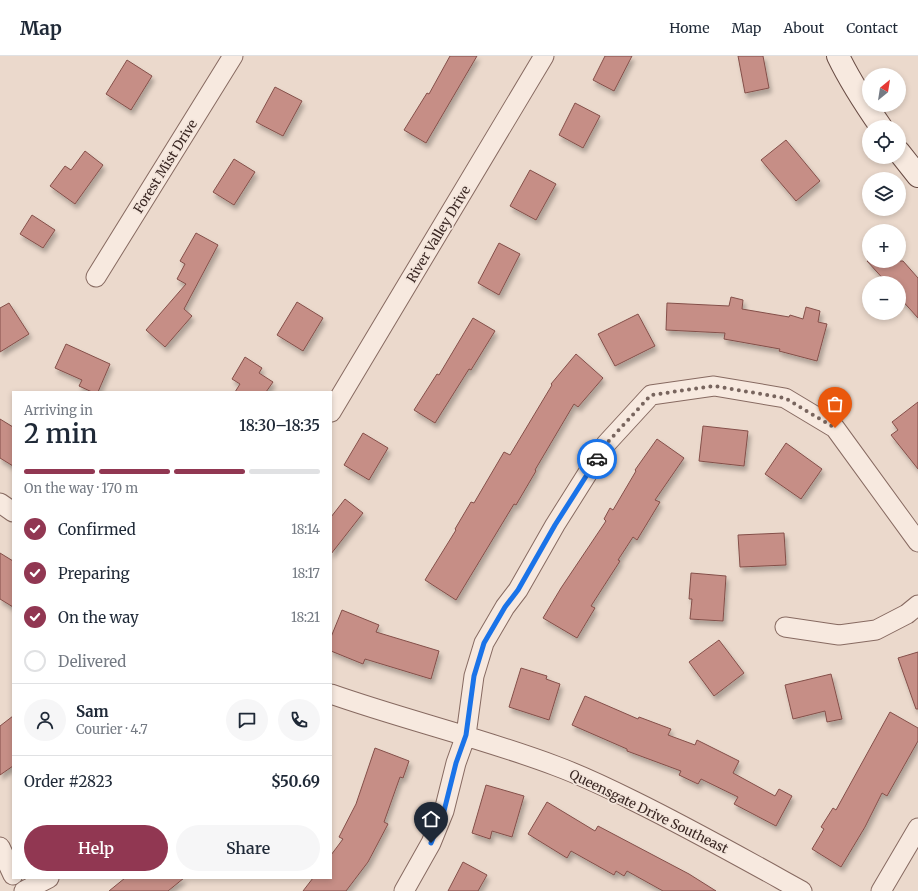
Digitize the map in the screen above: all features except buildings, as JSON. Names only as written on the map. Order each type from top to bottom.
[{"type":"street","name":"Forest Mist Drive","points":[[96,277],[233,56]]},
{"type":"street","name":"River Valley Drive","points":[[332,410],[544,56]]},
{"type":"street","points":[[838,56],[845,71],[876,120]]},
{"type":"street","points":[[906,161],[918,176]]},
{"type":"street","points":[[404,891],[431,843],[444,811],[456,763],[466,735],[474,676],[484,643],[505,607],[518,590],[555,525],[606,444],[651,395],[714,386],[785,398],[835,428],[918,542]]},
{"type":"street","points":[[0,503],[12,511]]},
{"type":"street","points":[[785,626],[839,635],[876,630],[907,614],[918,606]]},
{"type":"street","name":"Queensgate Drive Southeast","points":[[332,694],[466,735],[558,766],[672,820],[802,891]]},
{"type":"street","points":[[881,891],[918,828]]},
{"type":"street","points":[[0,847],[12,873]]},
{"type":"street","points":[[14,879],[19,891]]},
{"type":"street","points":[[24,891],[47,879]]},
{"type":"way so far","points":[[597,459],[606,444],[651,395],[714,386],[785,398],[835,428]]},
{"type":"route","points":[[431,843],[444,811],[456,763],[466,735],[474,676],[484,643],[505,607],[518,590],[555,525],[597,459]]}]
